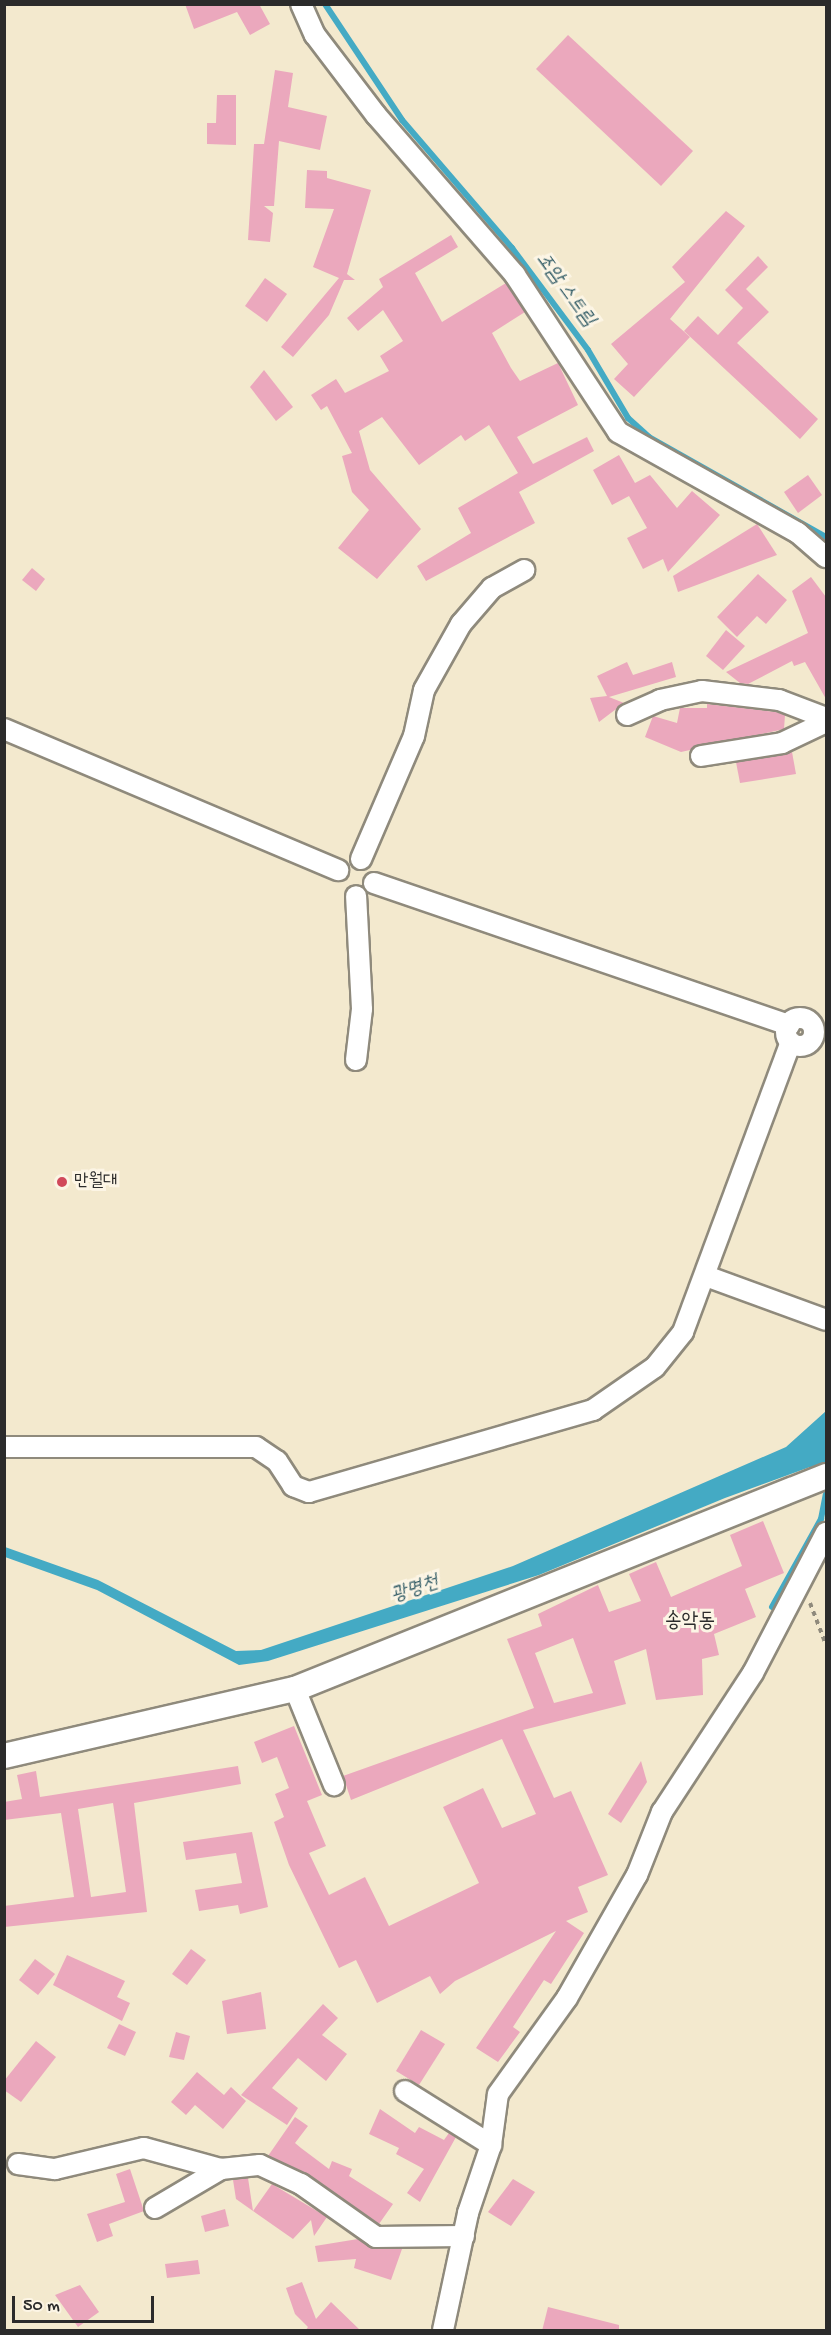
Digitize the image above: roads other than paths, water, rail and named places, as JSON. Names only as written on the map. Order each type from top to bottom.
[{"type":"street","points":[[301,4],[315,35],[376,115],[515,275],[618,432],[798,533],[826,557]]},
{"type":"street","points":[[361,859],[414,736],[424,690],[461,624],[492,588],[524,570]]},
{"type":"street","points":[[627,715],[660,700],[702,692],[779,700],[826,720]]},
{"type":"street","points":[[701,756],[782,743],[826,720]]},
{"type":"street","points":[[4,729],[338,870],[345,891],[356,896]]},
{"type":"street","points":[[338,870],[345,861],[361,859],[375,871],[374,883],[356,896]]},
{"type":"street","points":[[374,883],[790,1034]]},
{"type":"street","points":[[356,896],[362,1008],[356,1060]]},
{"type":"street","points":[[4,1447],[255,1447],[277,1461],[293,1486],[309,1492],[326,1489],[593,1410],[655,1367],[683,1332],[790,1034],[805,1019],[820,1035]]},
{"type":"street","points":[[705,1276],[826,1320]]},
{"type":"street","points":[[4,1756],[295,1689],[826,1476]]},
{"type":"street","points":[[442,2331],[464,2236],[491,2145],[498,2094],[567,1998],[637,1875],[662,1812],[753,1672],[803,1584],[826,1533]]},
{"type":"street","points":[[295,1689],[334,1785]]},
{"type":"street","points":[[405,2091],[491,2145]]},
{"type":"street","points":[[18,2164],[55,2169],[144,2148],[221,2169],[260,2165],[301,2184],[376,2237],[464,2236]]},
{"type":"street","points":[[155,2208],[221,2169]]},
{"type":"water","points":[[826,1411],[826,1468],[810,1467],[725,1498],[539,1575],[268,1661],[239,1665],[97,1590],[5,1557],[5,1547],[98,1580],[236,1651],[261,1650],[513,1566],[786,1447]]},
{"type":"waterway","name":"조암 스트림","points":[[325,4],[402,120],[512,248],[588,350],[628,418],[649,437],[826,537]]},
{"type":"waterway","points":[[772,1607],[821,1519],[826,1494]]},
{"type":"place","name":"만월대","points":[[62,1182]]},
{"type":"district","name":"송악동","points":[[690,1623]]},
{"type":"water label","name":"광명천","points":[[415,1590]]}]
